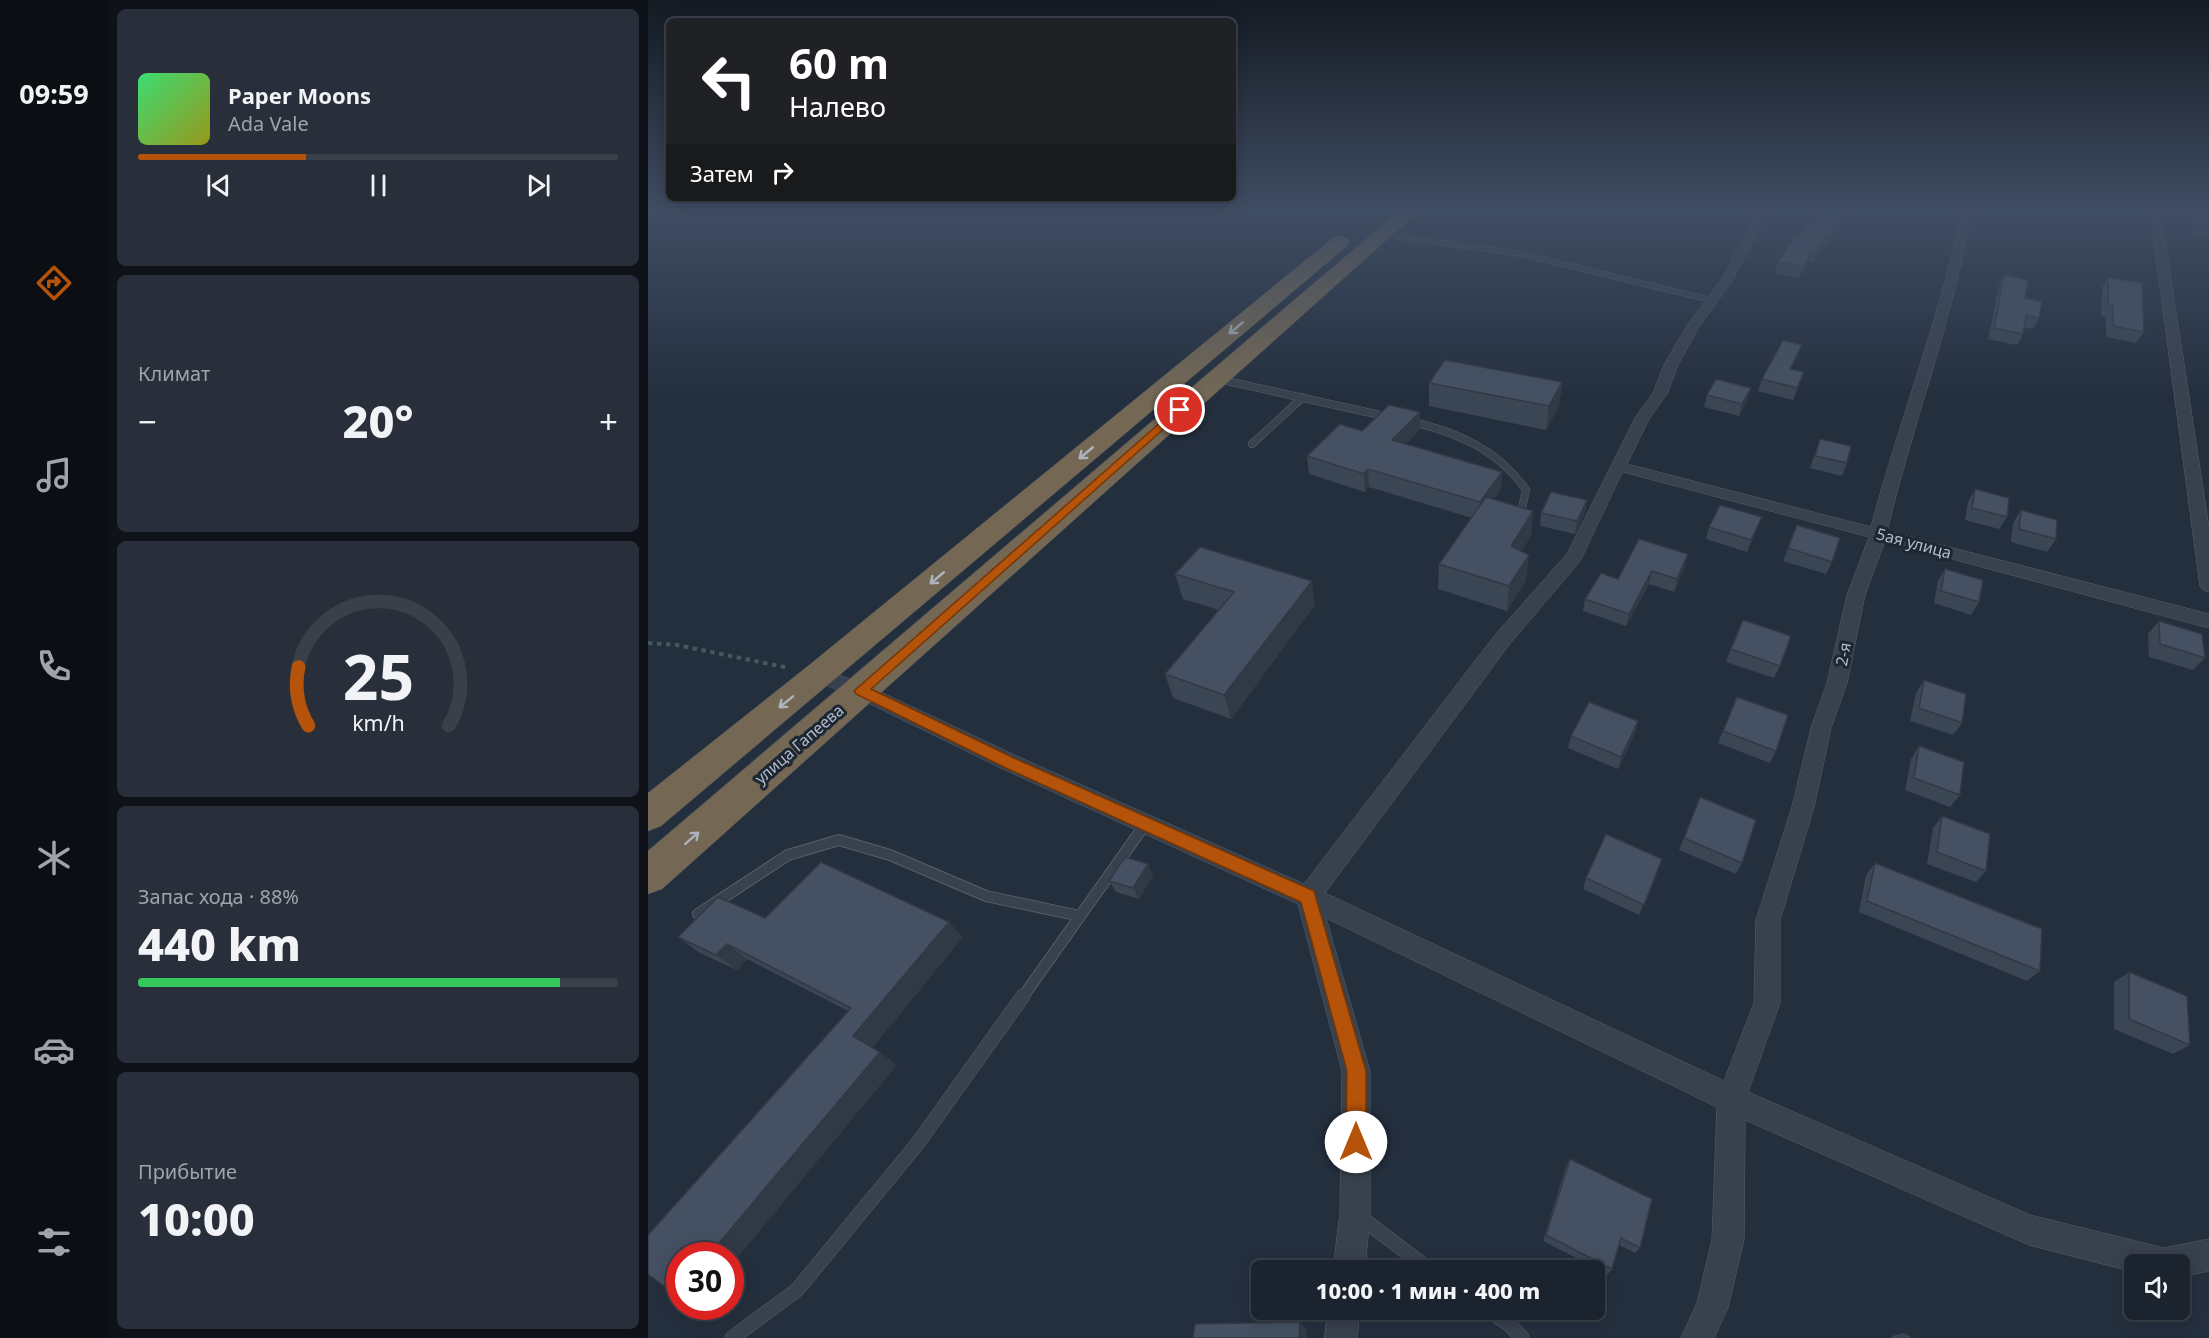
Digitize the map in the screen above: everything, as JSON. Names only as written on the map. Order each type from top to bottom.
[{"type":"highway","name":"улица Гапеева","points":[[648,815],[1318,272]]},
{"type":"highway","name":"улица Гапеева","points":[[648,876],[1216,379],[1327,272]]},
{"type":"street","points":[[1308,897],[1502,640],[1574,557],[1642,418],[1660,394],[1671,366],[1711,300],[1732,272]]},
{"type":"street","name":"2-я","points":[[1697,1338],[1712,1307],[1728,1240],[1731,1099],[1767,1003],[1768,920],[1803,807],[1821,728],[1837,683],[1856,595],[1878,534],[1954,272]]},
{"type":"street","points":[[2163,272],[2209,586]]},
{"type":"street","name":"5ая улица","points":[[1618,466],[2209,621]]},
{"type":"street","points":[[820,675],[861,691],[1011,763],[1308,897],[1731,1099],[2029,1230],[2164,1264],[2209,1254]]},
{"type":"street","points":[[1308,897],[1356,1071],[1356,1214],[1350,1260]]},
{"type":"street","points":[[1341,1338],[1343,1320]]},
{"type":"lane","points":[[1597,272],[1711,300]]},
{"type":"lane","points":[[1216,379],[1436,427],[1466,438],[1489,451],[1518,476],[1526,490],[1521,513]]},
{"type":"lane","points":[[1252,444],[1303,397]]},
{"type":"lane","points":[[732,1338],[796,1290],[918,1143],[1146,823]]},
{"type":"lane","points":[[698,914],[788,855],[839,840],[890,855],[986,896],[1080,916]]},
{"type":"lane","points":[[1356,1214],[1417,1260]]},
{"type":"lane","points":[[1503,1320],[1522,1338]]},
{"type":"path","points":[[648,643],[677,645],[820,675]]},
{"type":"building","points":[[2004,275],[2028,280],[2025,298],[2042,302],[2039,318],[2026,315],[2023,334],[1994,328]]},
{"type":"building","points":[[2108,277],[2142,283],[2144,332],[2113,326],[2113,306],[2108,305]]},
{"type":"building","points":[[1783,340],[1802,345],[1790,369],[1804,372],[1797,388],[1762,379]]},
{"type":"building","points":[[1445,360],[1562,382],[1549,406],[1429,383]]},
{"type":"building","points":[[1716,379],[1751,388],[1742,404],[1707,395]]},
{"type":"building","points":[[1389,405],[1420,412],[1392,440],[1502,472],[1480,502],[1368,469],[1364,474],[1307,456],[1340,424],[1362,431]]},
{"type":"building","points":[[1820,439],[1851,446],[1847,463],[1815,456]]},
{"type":"building","points":[[1975,489],[2009,498],[2007,517],[1972,508]]},
{"type":"building","points":[[1551,492],[1587,500],[1577,521],[1541,513]]},
{"type":"building","points":[[1486,497],[1533,511],[1511,546],[1529,555],[1509,586],[1439,564]]},
{"type":"building","points":[[1720,505],[1762,517],[1751,540],[1709,527]]},
{"type":"building","points":[[2021,510],[2057,520],[2056,539],[2019,529]]},
{"type":"building","points":[[1797,525],[1840,538],[1832,562],[1788,548]]},
{"type":"building","points":[[1639,539],[1688,554],[1677,579],[1652,571],[1629,614],[1585,599],[1601,573],[1618,579]]},
{"type":"building","points":[[1200,547],[1312,581],[1224,695],[1165,674],[1234,592],[1175,574]]},
{"type":"building","points":[[1945,569],[1983,580],[1979,602],[1941,591]]},
{"type":"building","points":[[1743,620],[1791,636],[1780,666],[1731,649]]},
{"type":"building","points":[[2159,621],[2202,634],[2205,658],[2160,644]]},
{"type":"building","points":[[1924,680],[1966,694],[1962,723],[1919,708]]},
{"type":"building","points":[[1737,697],[1788,715],[1776,751],[1723,731]]},
{"type":"building","points":[[1589,702],[1638,721],[1621,757],[1571,736]]},
{"type":"building","points":[[1919,746],[1964,762],[1960,795],[1914,778]]},
{"type":"building","points":[[1700,797],[1756,820],[1742,863],[1684,838]]},
{"type":"building","points":[[1942,816],[1990,834],[1986,871],[1937,852]]},
{"type":"building","points":[[1606,834],[1662,859],[1644,905],[1586,878]]},
{"type":"building","points":[[1125,857],[1148,864],[1133,888],[1109,881]]},
{"type":"building","points":[[821,862],[949,922],[853,1036],[880,1052],[720,1242],[666,1242],[666,1288],[648,1274],[648,1235],[851,1008],[727,944],[716,955],[678,937],[718,897],[765,918]]},
{"type":"building","points":[[1875,863],[2042,929],[2040,971],[1867,901]]},
{"type":"building","points":[[2129,972],[2187,996],[2190,1045],[2129,1019]]},
{"type":"building","points":[[1570,1159],[1652,1199],[1640,1248],[1621,1238],[1612,1269],[1605,1265],[1605,1260],[1595,1260],[1546,1235]]},
{"type":"building","points":[[1300,1322],[1299,1338],[1193,1338],[1195,1324]]},
{"type":"route","points":[[1180,410],[861,691],[1011,763],[1308,897],[1356,1071],[1356,1142]]}]
